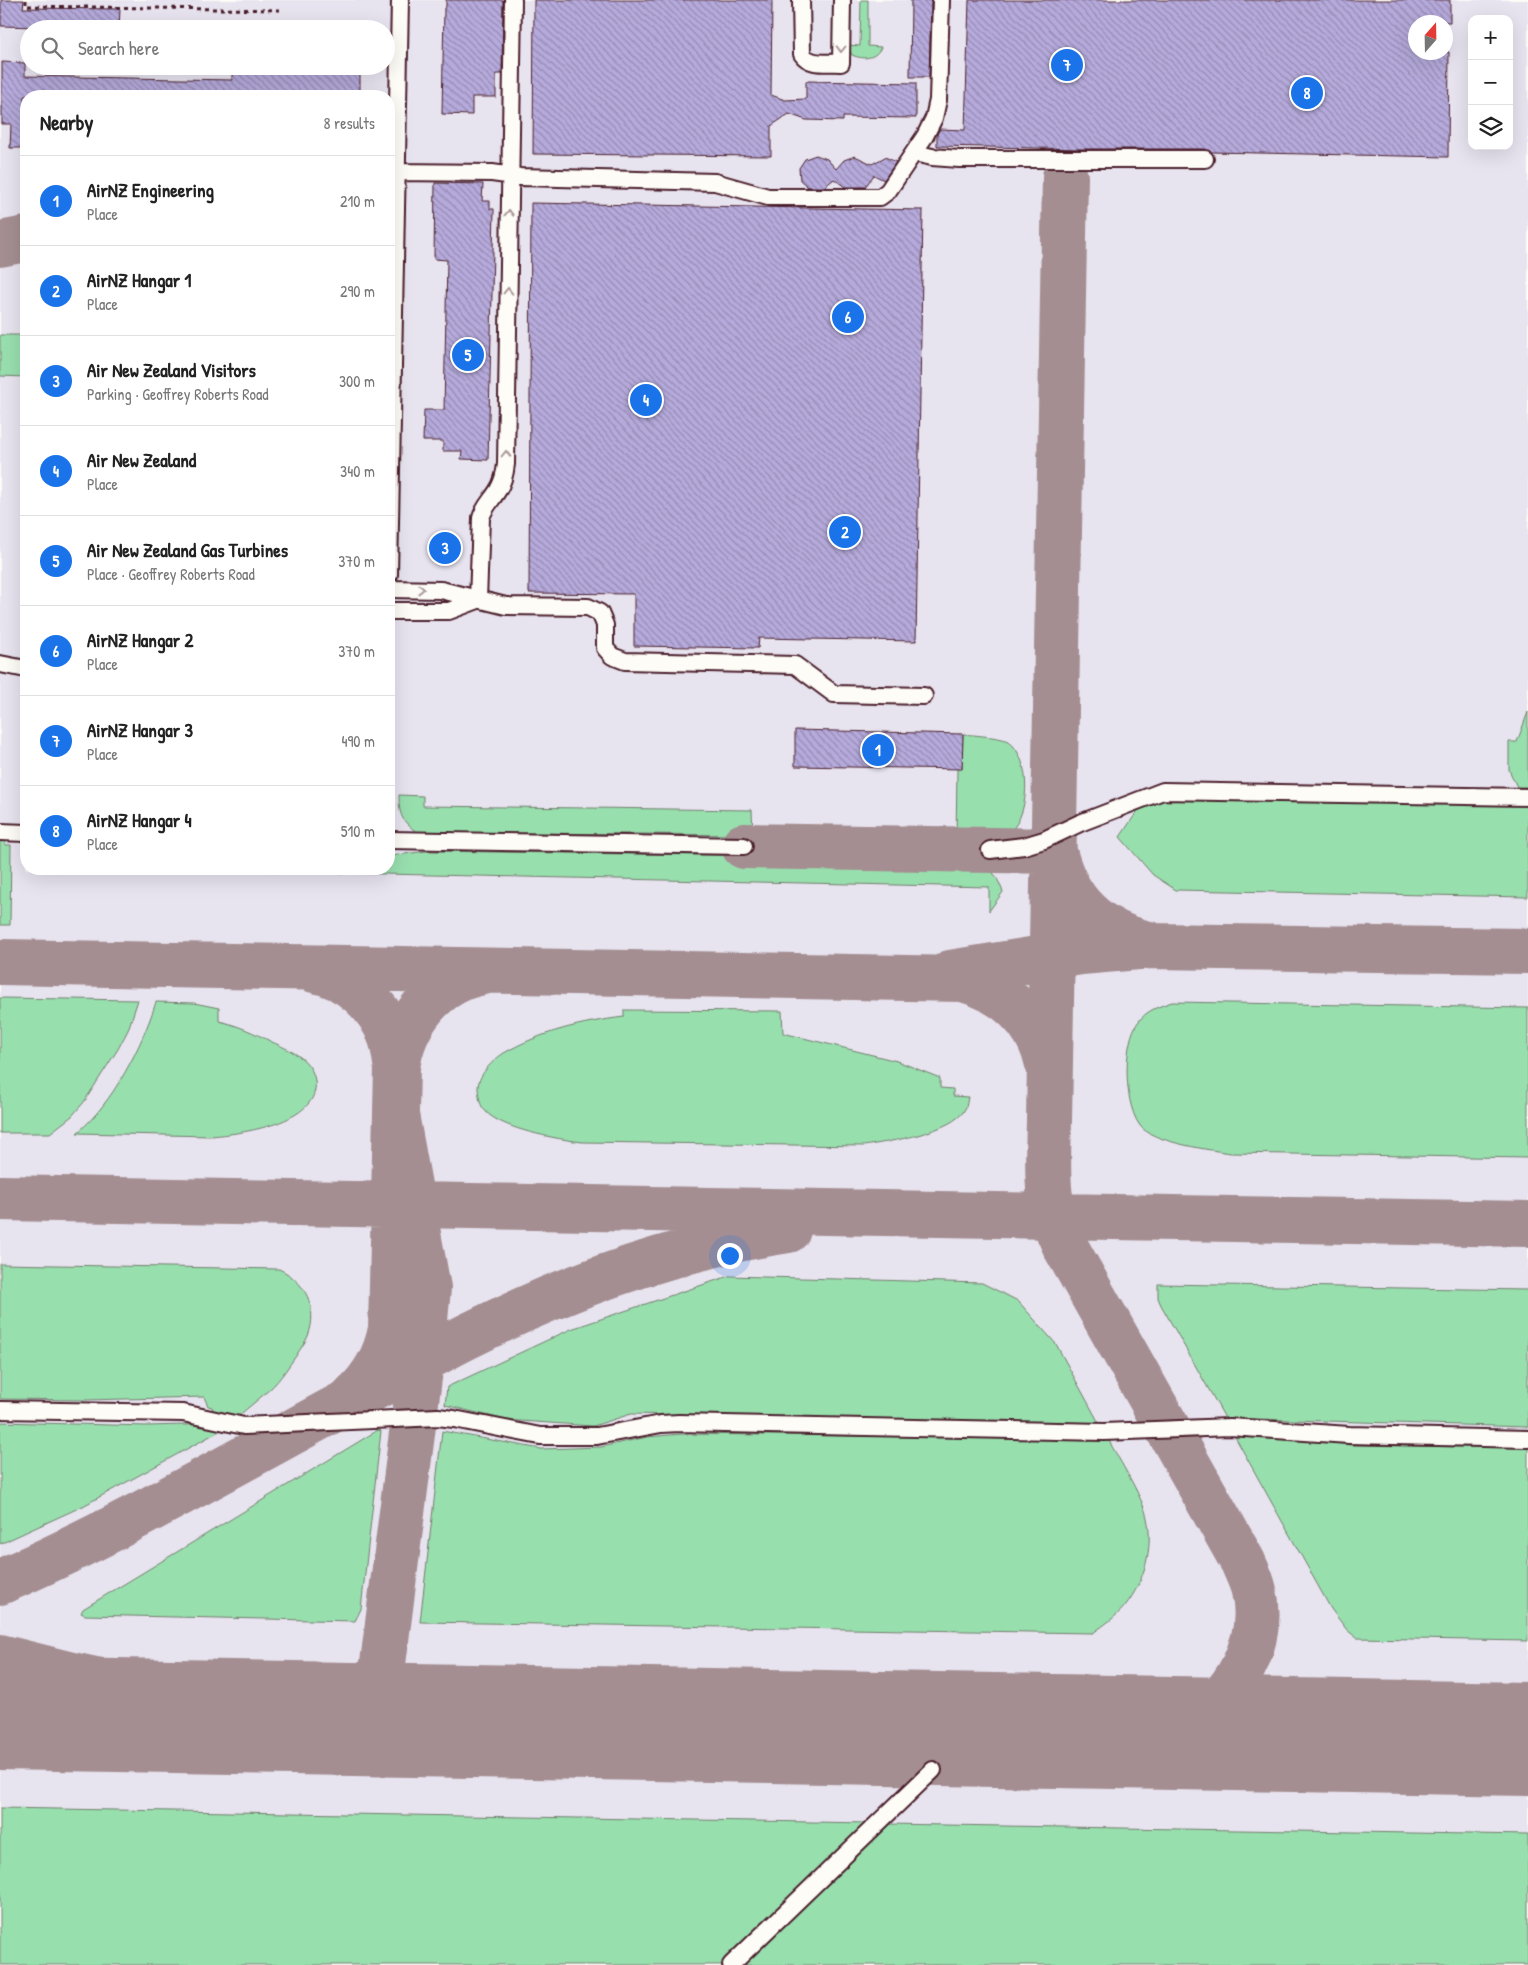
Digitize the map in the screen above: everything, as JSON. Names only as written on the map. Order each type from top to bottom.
[{"type":"street","points":[[395,230],[400,0]]},
{"type":"street","points":[[478,600],[481,518],[486,506],[504,477],[506,464],[514,0]]},
{"type":"street","points":[[801,0],[802,54],[813,62],[840,63],[842,0]]},
{"type":"street","points":[[396,172],[492,173],[715,182],[768,197],[875,199],[885,194],[914,153],[934,118],[938,100],[941,0]]},
{"type":"street","points":[[914,153],[932,157],[959,159],[1205,159]]},
{"type":"street","points":[[395,589],[441,590],[506,606],[588,606],[600,613],[605,625],[605,648],[612,656],[625,661],[795,664],[834,694],[924,696]]},
{"type":"street","points":[[395,610],[449,611],[478,600]]},
{"type":"street","points":[[0,664],[20,668]]},
{"type":"street","points":[[990,850],[1018,848],[1044,840],[1080,823],[1163,791],[1528,797]]},
{"type":"street","points":[[0,832],[20,833]]},
{"type":"street","points":[[395,840],[744,846]]},
{"type":"street","points":[[0,1410],[183,1413],[244,1426],[446,1418],[540,1436],[597,1436],[661,1424],[679,1423],[1104,1432],[1253,1427],[1349,1435],[1528,1439]]},
{"type":"street","points":[[731,1965],[933,1770]]},
{"type":"path","points":[[26,0],[26,6],[282,10]]},
{"type":"shaded area","points":[[0,0],[1528,0],[1528,1965],[0,1965]]},
{"type":"green space","points":[[861,0],[868,0],[868,46],[881,47],[876,54],[865,58],[852,55],[847,45],[860,46]]},
{"type":"green space","points":[[0,335],[20,335],[20,377],[0,376]]},
{"type":"green space","points":[[1528,712],[1528,787],[1517,787],[1509,770],[1509,742],[1517,742]]},
{"type":"green space","points":[[963,734],[993,737],[1008,741],[1022,761],[1026,789],[1020,817],[1014,828],[1005,836],[994,841],[956,840],[957,769],[962,769]]},
{"type":"green space","points":[[399,795],[423,796],[423,806],[752,810],[753,835],[417,832],[407,824],[402,816]]},
{"type":"green space","points":[[1161,800],[1528,805],[1528,897],[1176,890],[1153,875],[1120,837],[1141,806]]},
{"type":"green space","points":[[0,841],[5,841],[6,845],[11,845],[10,925],[0,925]]},
{"type":"green space","points":[[427,851],[974,859],[985,865],[992,872],[1003,892],[989,911],[989,887],[395,874],[395,855]]},
{"type":"green space","points":[[0,998],[138,1000],[128,1030],[118,1049],[84,1102],[72,1116],[50,1133],[0,1133]]},
{"type":"green space","points":[[156,1002],[194,1003],[219,1008],[219,1021],[259,1035],[293,1052],[305,1061],[313,1073],[315,1081],[313,1095],[305,1107],[292,1116],[276,1124],[240,1132],[210,1136],[77,1133],[103,1106],[125,1073],[143,1037]]},
{"type":"green space","points":[[1172,1002],[1528,1008],[1528,1158],[1231,1153],[1185,1145],[1151,1134],[1143,1129],[1136,1120],[1128,1092],[1127,1075],[1130,1044],[1133,1031],[1142,1017],[1154,1009]]},
{"type":"green space","points":[[624,1010],[782,1011],[783,1033],[897,1061],[940,1078],[940,1088],[953,1089],[953,1096],[968,1097],[966,1106],[958,1117],[934,1130],[903,1139],[864,1146],[582,1142],[528,1132],[501,1122],[483,1108],[480,1101],[478,1084],[491,1064],[504,1053],[532,1039],[562,1029],[624,1017]]},
{"type":"green space","points":[[0,1264],[279,1269],[288,1274],[303,1288],[311,1306],[311,1326],[308,1336],[281,1378],[234,1420],[215,1415],[212,1407],[208,1406],[204,1397],[85,1400],[0,1399]]},
{"type":"green space","points":[[729,1276],[982,1283],[1018,1301],[1056,1344],[1099,1423],[631,1414],[593,1426],[506,1420],[445,1405],[447,1387],[571,1329]]},
{"type":"green space","points":[[1158,1284],[1528,1290],[1528,1427],[1225,1418],[1161,1305],[1158,1298]]},
{"type":"green space","points":[[0,1422],[147,1426],[220,1424],[225,1428],[83,1506],[0,1544]]},
{"type":"green space","points":[[378,1430],[381,1431],[361,1609],[355,1621],[85,1615],[81,1613],[83,1609]]},
{"type":"green space","points":[[442,1431],[541,1449],[601,1447],[647,1437],[681,1434],[1108,1439],[1145,1509],[1149,1529],[1148,1553],[1142,1576],[1132,1597],[1118,1614],[1093,1633],[420,1622]]},
{"type":"green space","points":[[1234,1435],[1299,1439],[1351,1445],[1528,1448],[1528,1641],[1357,1638],[1347,1630],[1331,1609]]},
{"type":"green space","points":[[0,1808],[869,1823],[721,1965],[0,1965]]},
{"type":"green space","points":[[887,1824],[1528,1835],[1528,1965],[742,1965]]},
{"type":"building","points":[[1,0],[24,0],[23,8],[120,9],[119,20],[20,20],[20,27],[1,26]]},
{"type":"building","points":[[446,0],[503,0],[502,74],[496,74],[496,97],[472,97],[472,115],[442,114],[444,8],[446,7]]},
{"type":"building","points":[[534,0],[772,0],[771,95],[785,100],[806,99],[806,81],[916,83],[916,118],[843,117],[843,121],[806,120],[789,114],[771,126],[771,156],[533,154]]},
{"type":"building","points":[[911,0],[931,0],[929,77],[910,77]]},
{"type":"building","points":[[969,0],[1450,0],[1450,15],[1408,15],[1408,60],[1449,60],[1448,157],[1211,152],[1205,149],[937,146],[937,134],[940,129],[965,130]]},
{"type":"building","points":[[2,62],[20,63],[20,75],[25,76],[232,80],[232,75],[360,75],[360,90],[20,90],[20,148],[10,148],[11,124],[2,124]]},
{"type":"building","points":[[816,155],[827,159],[836,169],[844,160],[855,156],[872,164],[885,157],[896,162],[884,180],[874,175],[865,187],[845,187],[834,179],[824,187],[808,187],[800,180],[799,168],[805,159]]},
{"type":"building","points":[[435,183],[483,184],[482,201],[490,201],[490,209],[494,209],[488,460],[461,459],[462,451],[443,451],[443,441],[423,441],[424,410],[444,410],[447,260],[434,259]]},
{"type":"building","points":[[531,203],[923,210],[916,641],[759,638],[758,648],[634,646],[634,594],[529,593]]},
{"type":"building","points":[[795,730],[963,734],[962,769],[795,766]]},
{"type":"taxiway","points":[[1065,177],[1048,1154],[1050,1200],[1058,1231],[1065,1246],[1243,1562],[1253,1587],[1256,1610],[1255,1630],[1251,1649],[1243,1668],[1232,1685],[1205,1713],[1184,1725],[1158,1732]]},
{"type":"taxiway","points":[[0,244],[20,240]]},
{"type":"taxiway","points":[[744,846],[1054,851],[1059,869],[1067,885],[1086,912],[1114,932],[1149,944]]},
{"type":"taxiway","points":[[950,973],[1081,952],[1150,946],[1528,951]]},
{"type":"taxiway","points":[[0,962],[963,979],[993,991],[1018,1009],[1036,1034],[1048,1064]]},
{"type":"taxiway","points":[[315,970],[328,973],[351,985],[371,1004],[379,1014],[391,1038],[397,1068]]},
{"type":"taxiway","points":[[354,1396],[368,1382],[378,1366],[386,1348],[391,1329],[397,1068],[400,1051],[414,1020],[436,994],[450,984],[483,972]]},
{"type":"taxiway","points":[[376,1719],[421,1362],[428,1288],[396,1115]]},
{"type":"taxiway","points":[[0,1198],[1528,1224]]},
{"type":"taxiway","points":[[0,1582],[88,1541],[174,1497],[441,1350],[511,1315],[588,1283],[667,1257],[747,1237],[788,1230]]},
{"type":"taxiway","points":[[0,1657],[72,1675],[265,1717]]},
{"type":"runway","points":[[0,1713],[1528,1739]]},
{"type":"place","name":"AirNZ Hangar 3","points":[[1067,65]]},
{"type":"place","name":"AirNZ Hangar 4","points":[[1307,93]]},
{"type":"place","name":"AirNZ Hangar 2","points":[[848,317]]},
{"type":"place","name":"Air New Zealand Gas Turbines","points":[[468,355]]},
{"type":"place","name":"Air New Zealand","points":[[646,400]]},
{"type":"place","name":"AirNZ Hangar 1","points":[[845,532]]},
{"type":"place","name":"Air New Zealand Visitors","points":[[445,548]]},
{"type":"place","name":"AirNZ Engineering","points":[[878,750]]}]
